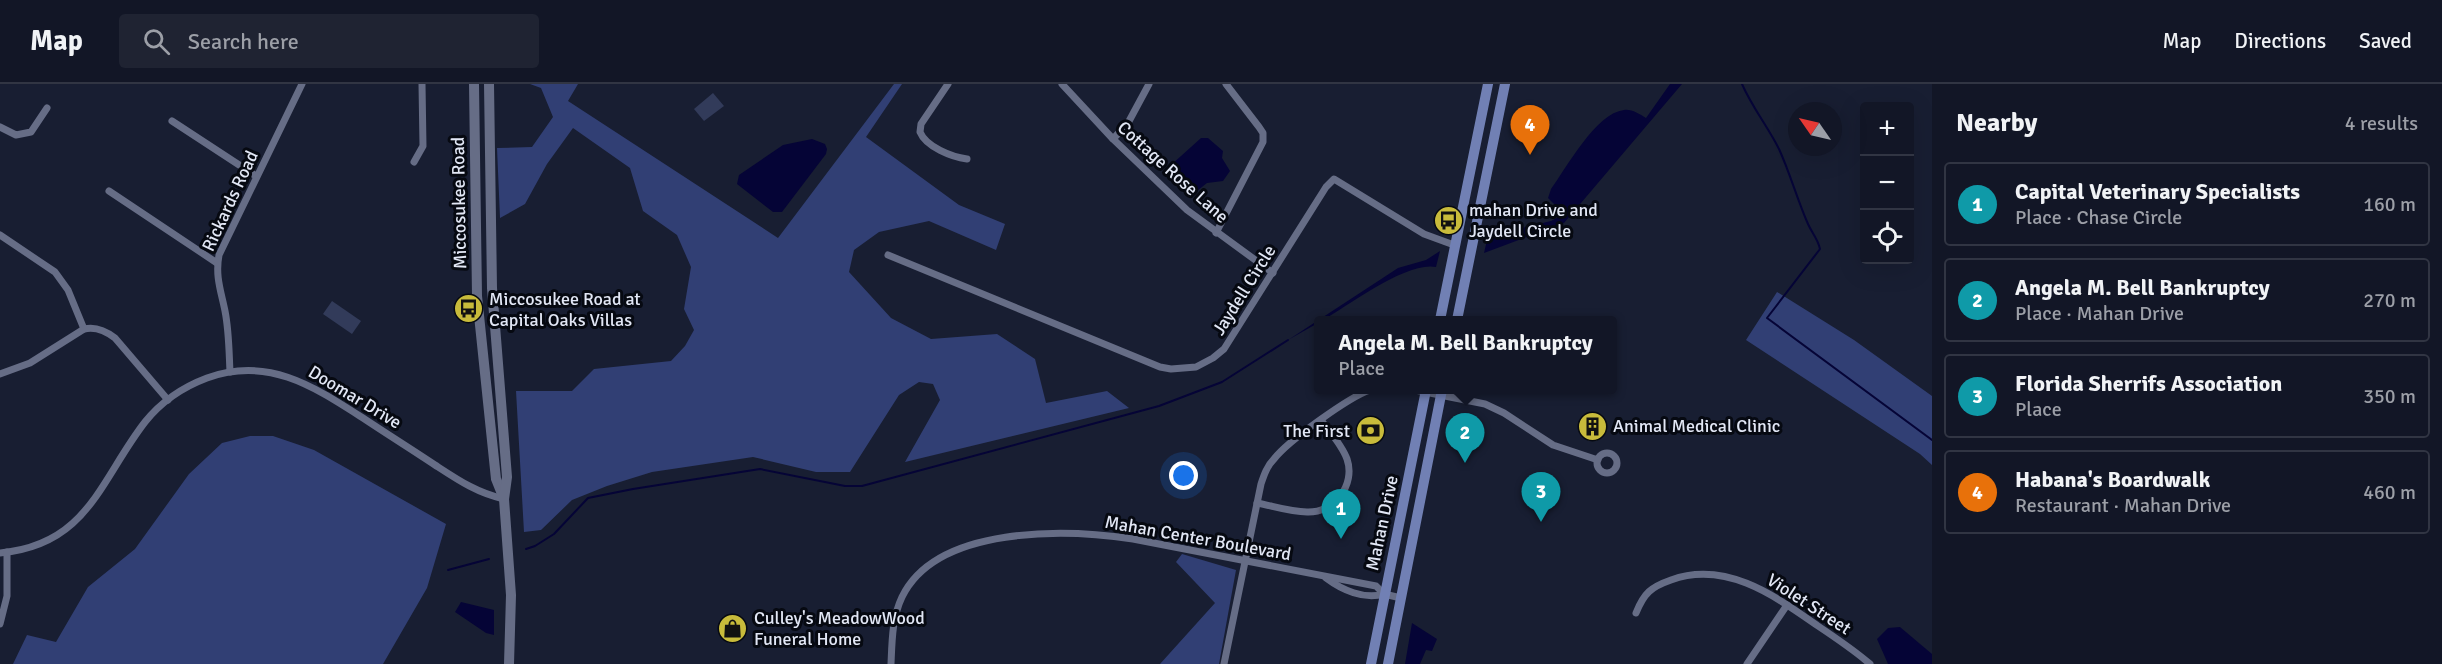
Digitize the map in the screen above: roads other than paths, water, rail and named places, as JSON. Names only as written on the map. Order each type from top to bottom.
[{"type":"main road","points":[[1441,316],[1488,84]]},
{"type":"main road","points":[[1458,316],[1505,84]]},
{"type":"main road","points":[[1454,245],[1468,266]]},
{"type":"main road","points":[[1449,272],[1468,266]]},
{"type":"main road","name":"Mahan Drive","points":[[1371,664],[1421,394]]},
{"type":"main road","name":"Mahan Drive","points":[[1388,664],[1442,394]]},
{"type":"street","name":"Rickards Road","points":[[230,372],[225,312],[218,285],[217,263],[223,244],[302,84]]},
{"type":"street","points":[[414,162],[423,146],[422,84]]},
{"type":"street","name":"Miccosukee Road","points":[[474,84],[474,208],[479,326],[496,479],[504,499]]},
{"type":"street","name":"Miccosukee Road","points":[[489,84],[490,232],[507,477],[504,499],[511,596],[509,664]]},
{"type":"street","points":[[948,84],[921,124],[920,132],[926,140],[953,158],[967,159]]},
{"type":"street","name":"Cottage Rose Lane","points":[[1062,84],[1113,139],[1187,210],[1273,273]]},
{"type":"street","points":[[1113,139],[1128,123],[1149,84]]},
{"type":"street","points":[[1216,233],[1263,142],[1263,133],[1226,84]]},
{"type":"street","points":[[0,127],[16,135],[31,132],[47,108]]},
{"type":"street","points":[[172,121],[256,176]]},
{"type":"street","name":"Jaydell Circle","points":[[888,255],[1160,367],[1171,369],[1196,367],[1214,358],[1224,349],[1326,188],[1334,179],[1424,234],[1454,245]]},
{"type":"street","points":[[109,191],[217,263]]},
{"type":"street","points":[[0,235],[55,272],[68,290],[84,329]]},
{"type":"street","points":[[479,326],[495,326]]},
{"type":"street","points":[[0,374],[30,363],[84,329],[94,328],[109,333],[168,400]]},
{"type":"street","name":"Doomar Drive","points":[[4,552],[27,548],[50,538],[86,511],[143,425],[157,408],[199,381],[230,372],[266,371],[302,381],[469,487],[504,499]]},
{"type":"street","points":[[1224,664],[1264,474],[1273,459],[1292,441],[1360,394]]},
{"type":"street","points":[[1449,394],[1485,404],[1504,413],[1553,446],[1598,460]]},
{"type":"street","points":[[1257,503],[1296,511],[1314,512],[1331,506],[1341,496],[1349,472],[1347,458],[1321,420]]},
{"type":"street","name":"Mahan Center Boulevard","points":[[891,664],[894,620],[903,595],[928,565],[962,548],[1035,533],[1105,535],[1376,586],[1384,594]]},
{"type":"street","points":[[0,624],[7,596],[4,552]]},
{"type":"street","name":"Violet Street","points":[[1636,613],[1642,596],[1673,579],[1695,574],[1720,575],[1746,582],[1787,605],[1870,664]]},
{"type":"street","name":"Mahan Center Boulevard","points":[[1325,578],[1338,587],[1358,594],[1374,597],[1384,594],[1401,598]]},
{"type":"street","points":[[1747,664],[1787,605]]},
{"type":"street","points":[[1857,664],[1862,657]]},
{"type":"waterway","points":[[1742,84],[1779,149],[1804,215],[1820,249],[1767,318],[1932,440]]},
{"type":"waterway","points":[[526,549],[554,534],[588,498],[760,469],[845,486],[862,486],[1159,406],[1222,382],[1288,340]]},
{"type":"waterway","points":[[448,570],[489,559]]},
{"type":"place","name":"Habana's Boardwalk","points":[[1530,155]]},
{"type":"place","name":"mahan Drive and Jaydell Circle","points":[[1448,220]]},
{"type":"place","name":"Miccosukee Road at Capital Oaks Villas","points":[[468,309]]},
{"type":"place","name":"Animal Medical Clinic","points":[[1592,426]]},
{"type":"place","name":"The First","points":[[1371,431]]},
{"type":"place","name":"Angela M. Bell Bankruptcy","points":[[1465,463]]},
{"type":"place","name":"Florida Sherrifs Association","points":[[1541,522]]},
{"type":"place","name":"Capital Veterinary Specialists","points":[[1341,539]]},
{"type":"place","name":"Culley's MeadowWood Funeral Home","points":[[733,628]]}]
